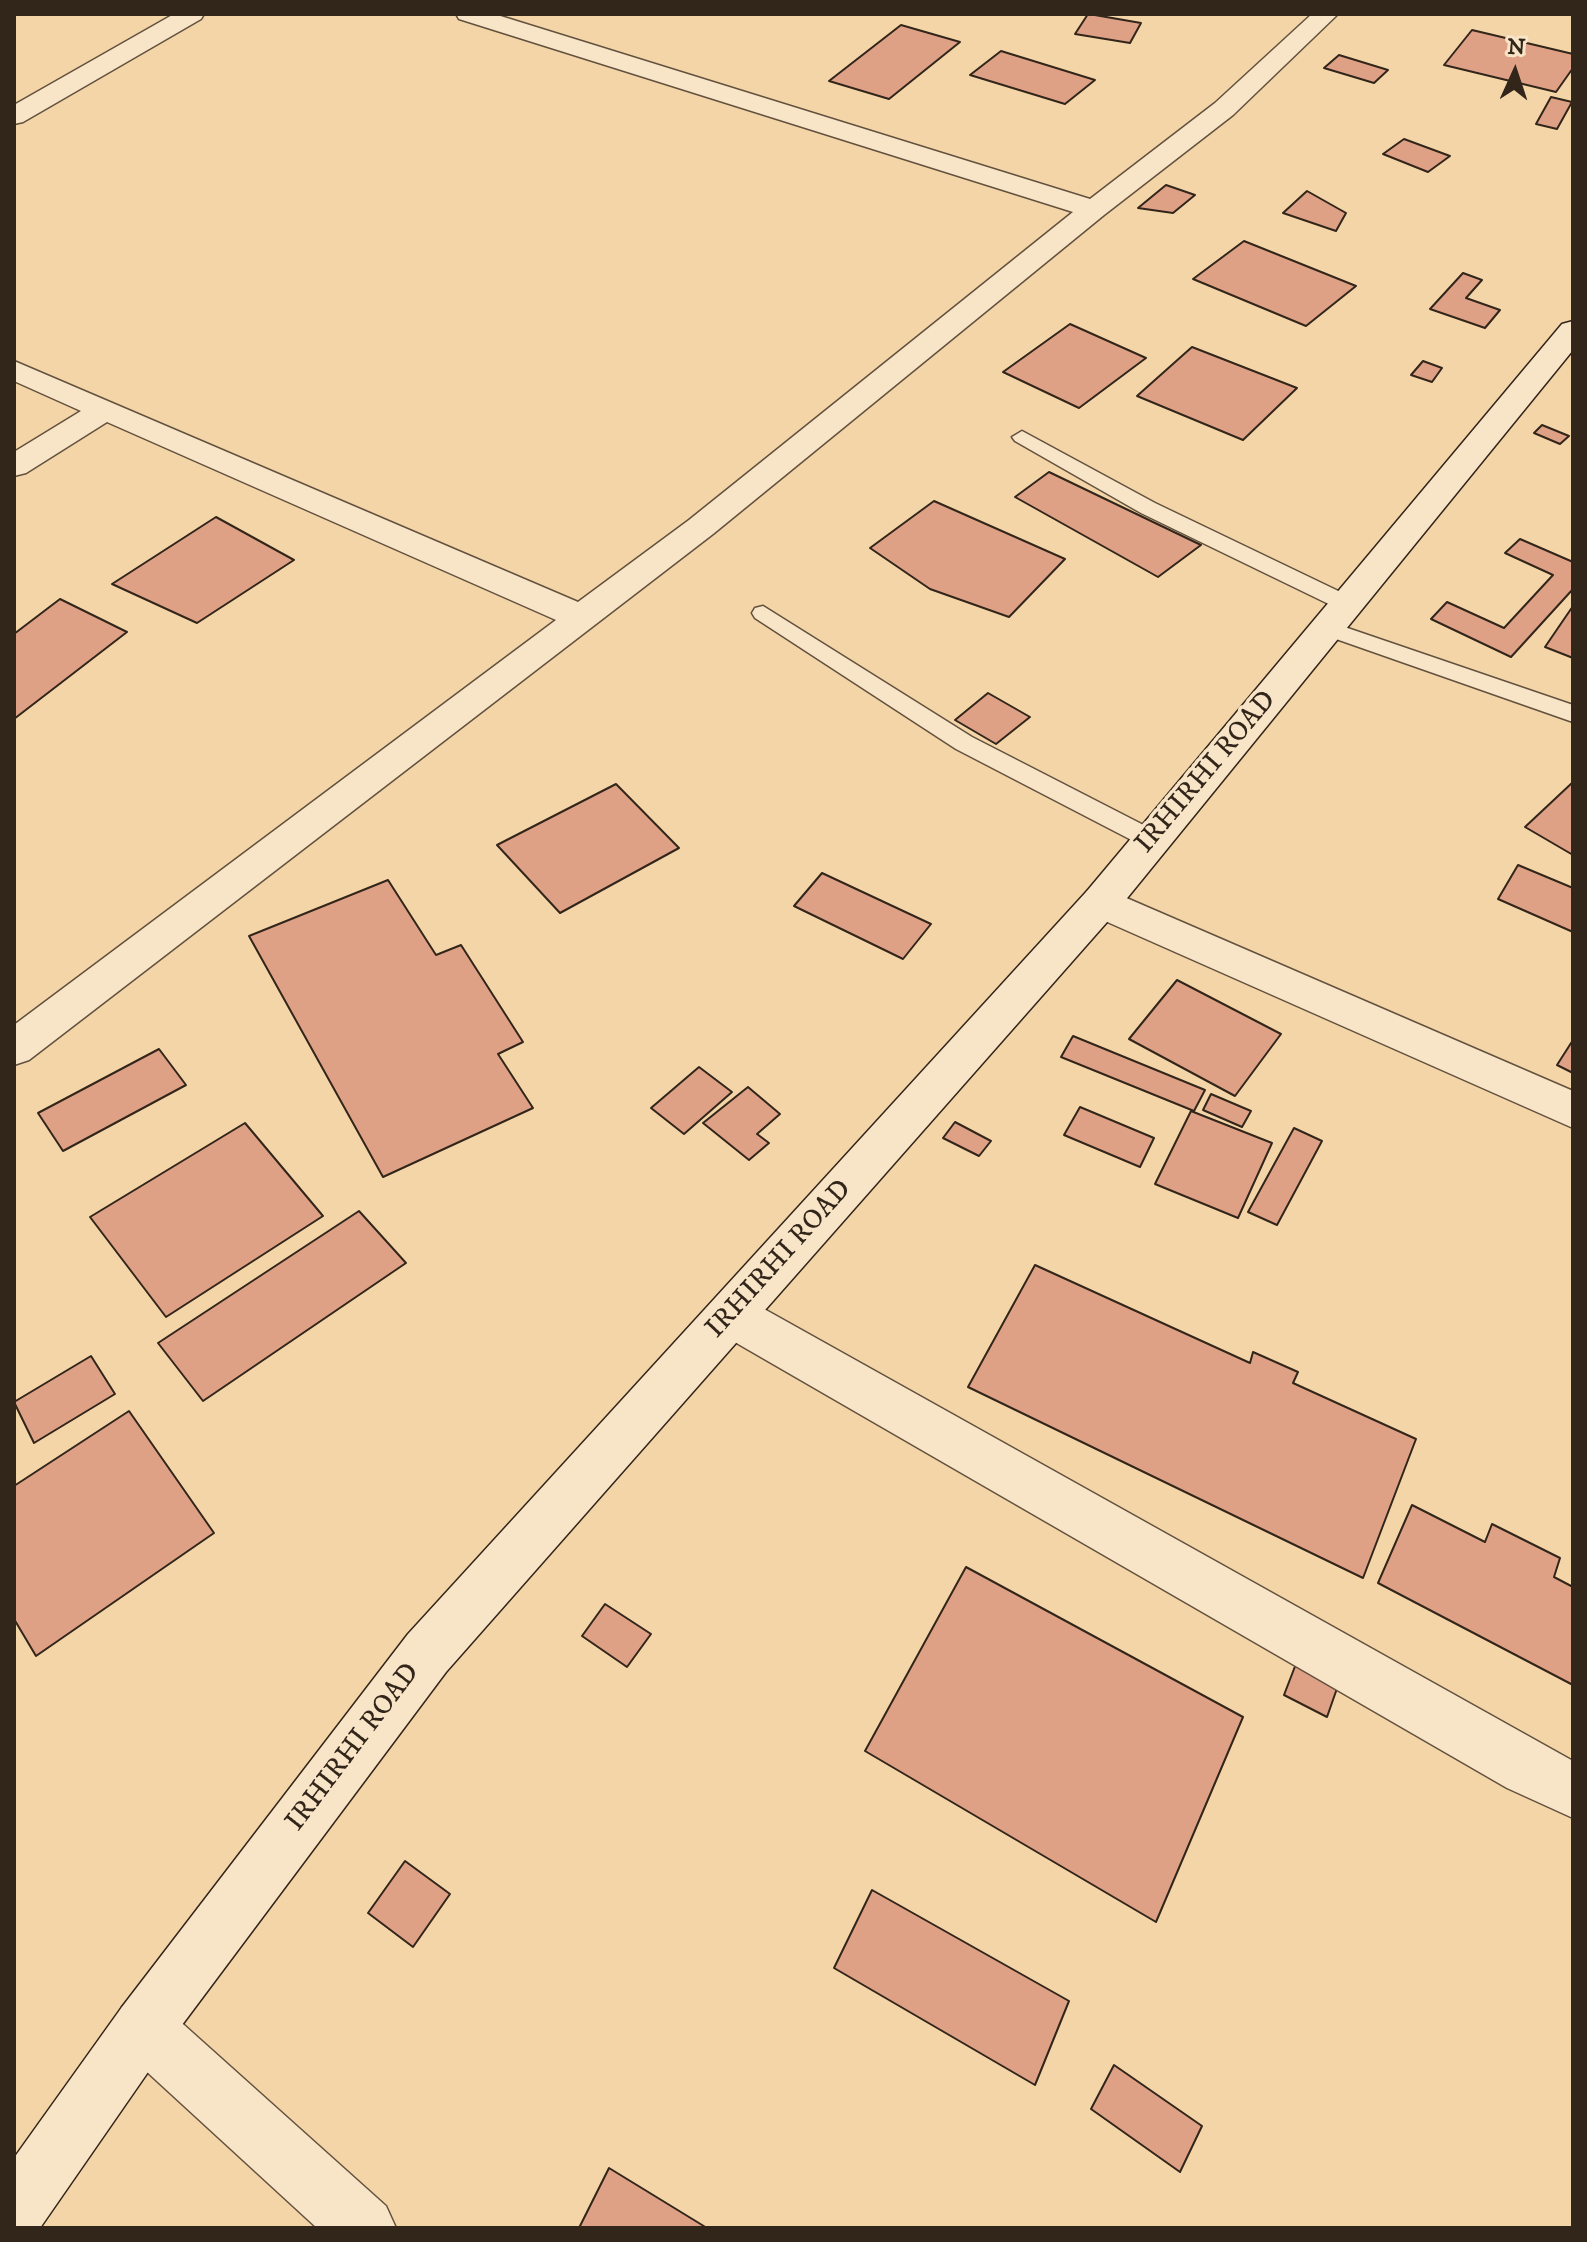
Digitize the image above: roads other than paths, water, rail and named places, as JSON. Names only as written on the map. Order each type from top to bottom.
[{"type":"street","points":[[14,116],[192,14]]},
{"type":"street","points":[[468,14],[524,21],[1094,209]]},
{"type":"street","points":[[14,1048],[87,989],[583,618],[1094,209],[1224,109],[1326,14]]},
{"type":"street","name":"IRHIRHI ROAD","points":[[14,2211],[143,2028],[427,1653],[1101,902],[1573,330]]},
{"type":"street","points":[[14,370],[583,618]]},
{"type":"street","points":[[14,466],[105,410]]},
{"type":"street","points":[[1101,902],[1573,1110]]},
{"type":"street","points":[[731,1315],[1527,1768],[1573,1790]]},
{"type":"street","points":[[143,2028],[364,2228]]},
{"type":"lane","points":[[1022,437],[1337,616],[1573,714]]},
{"type":"lane","points":[[763,613],[964,743],[1152,840]]}]
